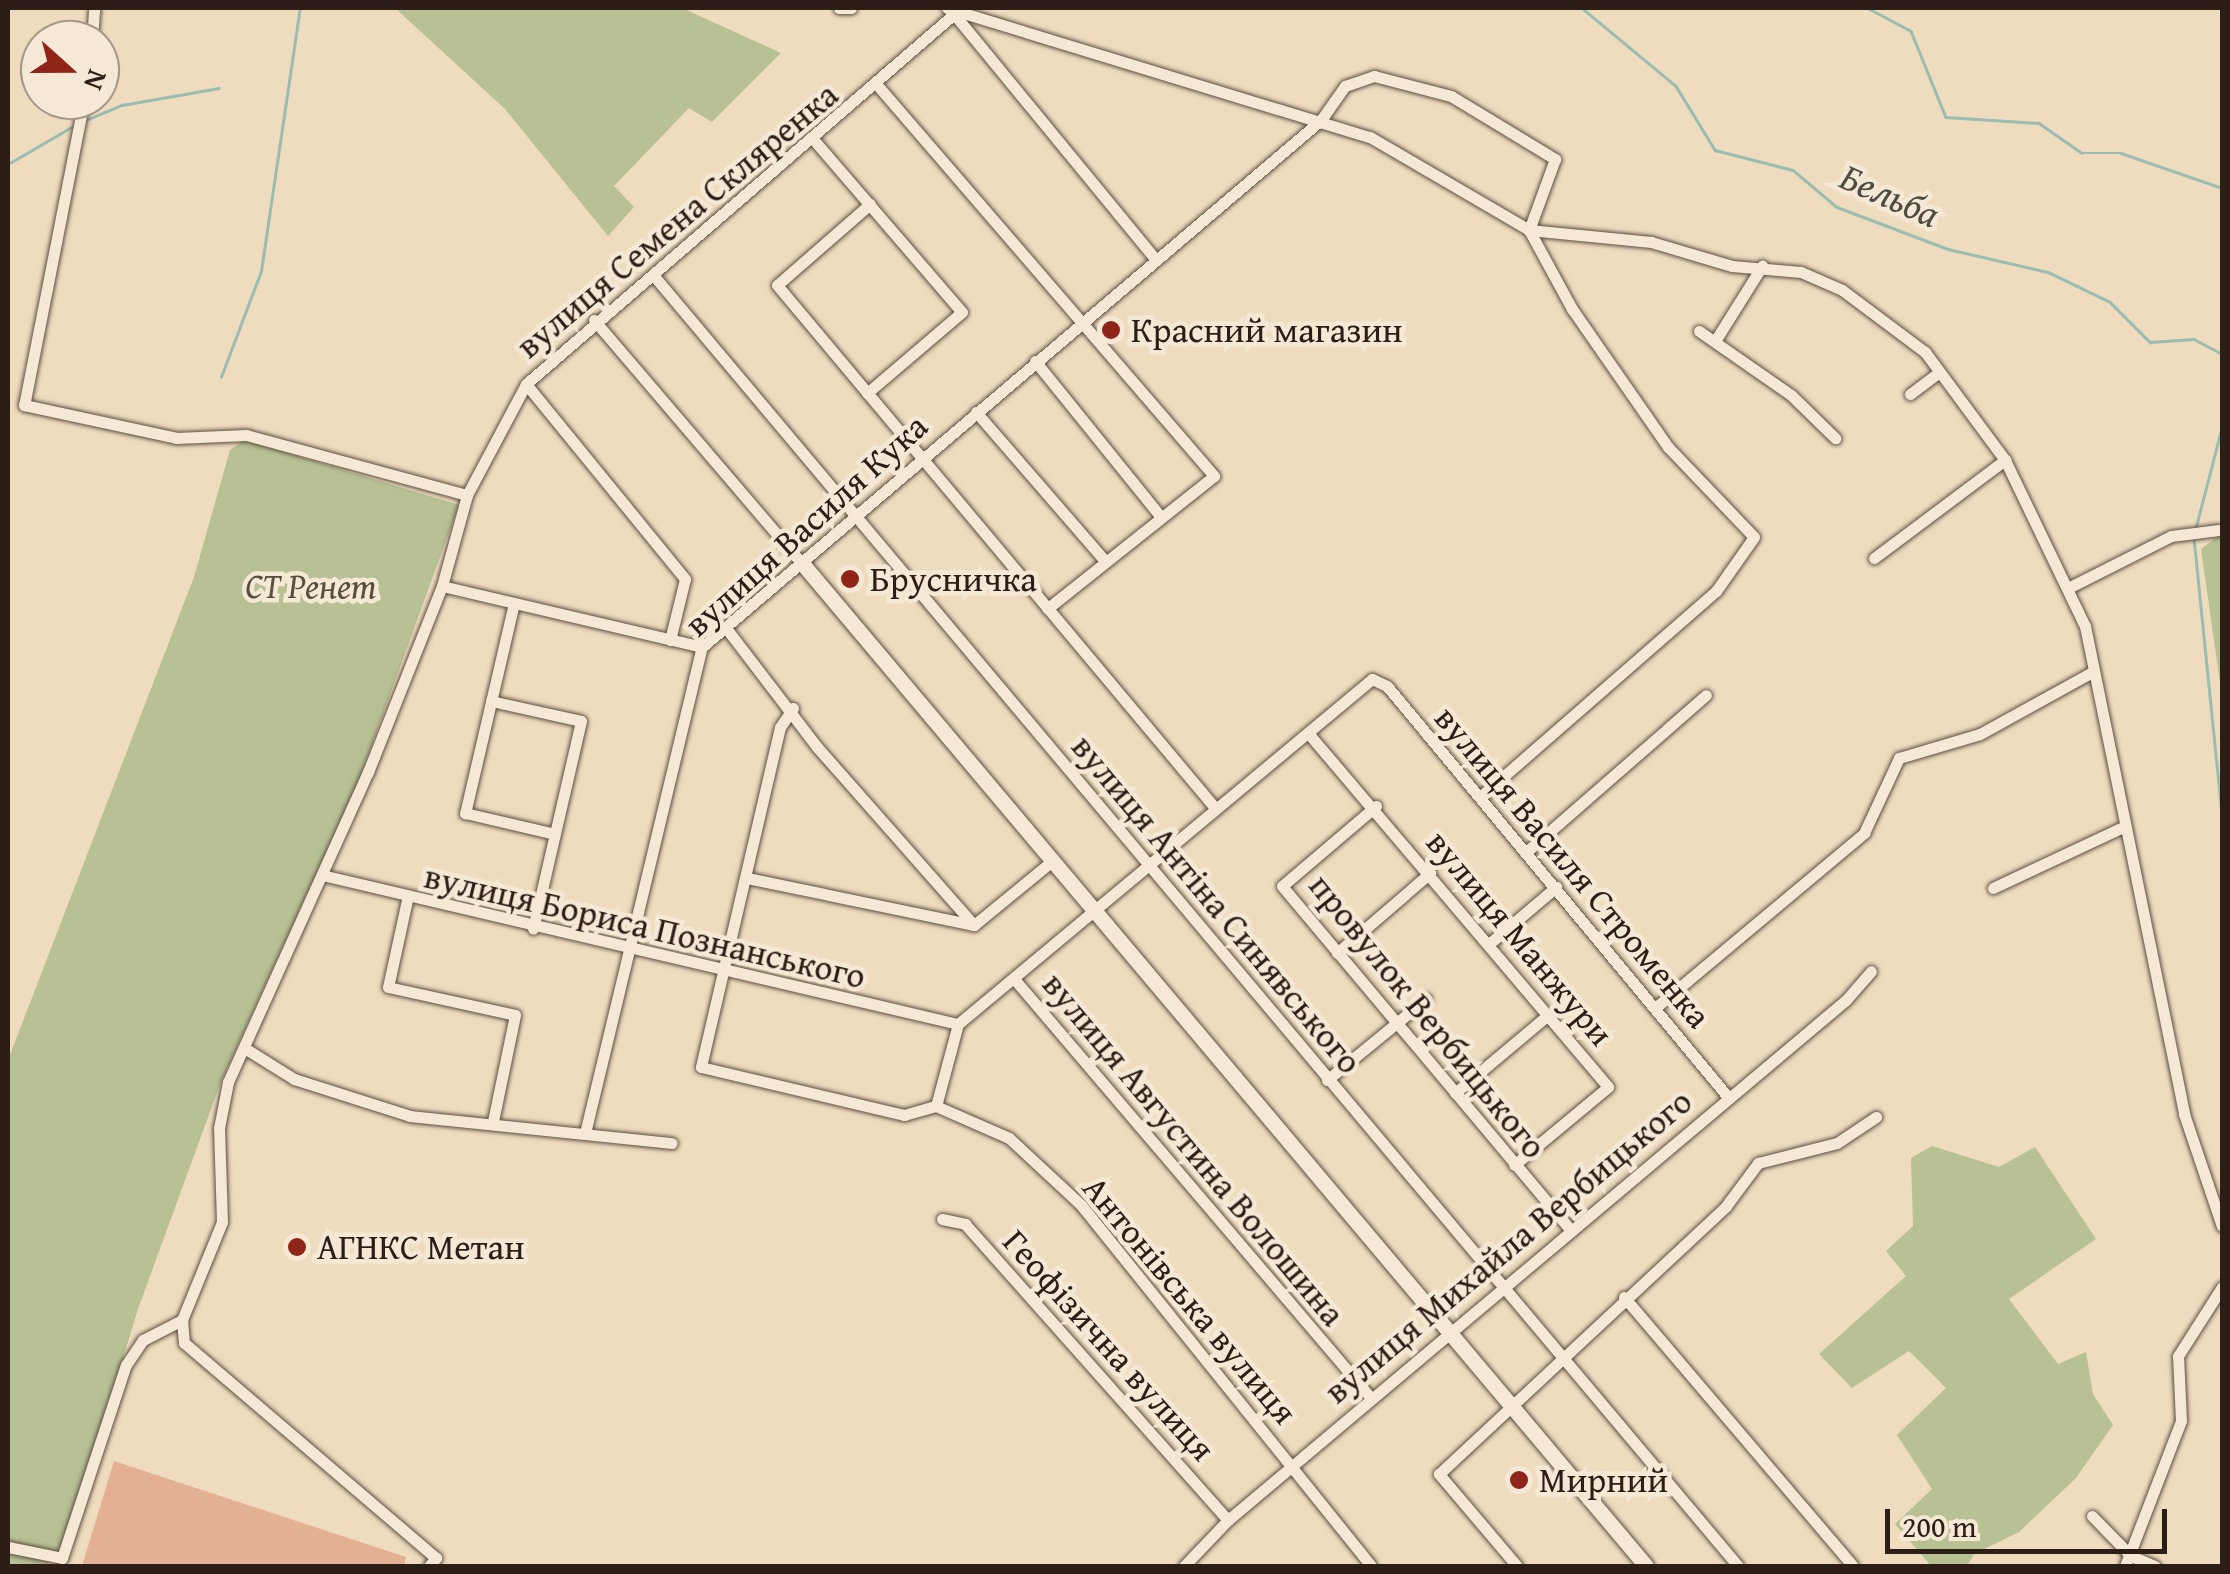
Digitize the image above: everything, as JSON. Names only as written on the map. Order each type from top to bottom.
[{"type":"street","points":[[839,8],[851,8]]},
{"type":"street","points":[[950,11],[1321,120],[1434,168],[1529,230],[1668,447],[1754,536],[1716,591],[1480,797]]},
{"type":"street","points":[[950,11],[1156,260]]},
{"type":"street","name":"вулиця Семена Скляренка","points":[[182,1320],[219,1235],[220,1128],[228,1082],[322,875],[442,586],[467,494],[526,384],[594,320],[654,276],[878,86],[950,11]]},
{"type":"street","name":"вулиця Василя Кука","points":[[586,1128],[702,647],[1321,120],[1359,77],[1451,96],[1555,159],[1529,230]]},
{"type":"street","points":[[878,86],[1214,476],[1047,609]]},
{"type":"street","points":[[80,120],[24,405],[176,438],[246,435],[467,494]]},
{"type":"street","points":[[813,139],[962,312],[867,393]]},
{"type":"street","points":[[870,204],[778,285],[1215,808]]},
{"type":"street","points":[[1529,230],[1651,242],[1762,266],[1842,290],[1939,372],[2005,460],[2070,587],[2094,672],[2121,828],[2184,1114],[2222,1226]]},
{"type":"street","points":[[1715,341],[1762,266]]},
{"type":"street","name":"вулиця Антіна Синявського","points":[[654,276],[1496,1282],[1507,1285],[1738,1566]]},
{"type":"street","points":[[594,320],[1646,1566]]},
{"type":"street","points":[[1699,331],[1835,438]]},
{"type":"street","points":[[1036,362],[1161,517]]},
{"type":"street","points":[[1910,394],[1939,372]]},
{"type":"street","points":[[526,384],[685,579],[670,640]]},
{"type":"street","points":[[976,412],[1106,562]]},
{"type":"street","points":[[1874,558],[2005,460]]},
{"type":"street","points":[[2070,587],[2170,536],[2214,531]]},
{"type":"street","points":[[442,586],[702,647]]},
{"type":"street","points":[[514,603],[465,813],[555,834]]},
{"type":"street","points":[[726,628],[793,708],[817,747],[974,925]]},
{"type":"street","points":[[1654,1008],[1864,833],[1899,758],[1980,734],[2094,672]]},
{"type":"street","name":"вулиця Василя Строменка","points":[[1308,732],[1372,679],[1556,886],[1728,1097]]},
{"type":"street","points":[[1525,853],[1706,694]]},
{"type":"street","points":[[491,702],[581,721],[533,929]]},
{"type":"street","points":[[793,708],[780,727],[701,1067],[904,1115],[936,1106],[958,1024],[1308,732]]},
{"type":"street","name":"вулиця Манжури","points":[[1308,732],[1376,806],[1608,1087],[1514,1165]]},
{"type":"street","name":"провулок Вербицького","points":[[1376,806],[1282,886],[1394,1025],[1569,1228]]},
{"type":"street","points":[[1994,888],[2121,828]]},
{"type":"street","points":[[974,925],[1051,862]]},
{"type":"street","points":[[1337,953],[1430,873]]},
{"type":"street","name":"вулиця Бориса Познанського","points":[[322,875],[407,900],[724,975],[958,1024]]},
{"type":"street","points":[[747,878],[974,925]]},
{"type":"street","points":[[1490,943],[1556,886]]},
{"type":"street","points":[[407,900],[388,987],[515,1015],[493,1121]]},
{"type":"street","name":"вулиця Михайла Вербицького","points":[[1184,1566],[1228,1520],[1871,971]]},
{"type":"street","name":"вулиця Августина Волошина","points":[[1015,980],[1371,1398]]},
{"type":"street","points":[[1327,1080],[1426,999]]},
{"type":"street","points":[[1455,1093],[1548,1015]]},
{"type":"street","points":[[246,1049],[294,1078],[410,1116],[586,1128],[672,1144]]},
{"type":"street","name":"Антонівська вулиця","points":[[936,1106],[1009,1138],[1081,1205],[1371,1566]]},
{"type":"street","points":[[1517,1566],[1439,1474],[1514,1410],[1562,1353],[1726,1206],[1758,1163],[1837,1143],[1876,1117]]},
{"type":"street","name":"Геофізична вулиця","points":[[942,1219],[965,1224],[1228,1520]]},
{"type":"street","points":[[2128,1561],[2181,1420],[2178,1356],[2221,1294]]},
{"type":"street","points":[[1624,1298],[1854,1566]]},
{"type":"street","points":[[8,1547],[62,1558],[126,1365],[143,1340],[182,1320],[184,1343],[194,1354],[436,1558],[429,1566]]},
{"type":"street","points":[[2092,1516],[2128,1561],[2154,1566]]},
{"type":"green space","points":[[395,8],[682,8],[781,53],[712,122],[689,108],[614,186],[634,207],[608,236],[505,109]]},
{"type":"green space","name":"СТ Ренет","points":[[244,440],[459,505],[357,785],[222,1079],[138,1309],[64,1550],[45,1566],[8,1566],[8,1060],[194,577],[230,450]]},
{"type":"green space","points":[[2222,533],[2222,697],[2201,549]]},
{"type":"green space","points":[[1932,1146],[1999,1167],[2035,1147],[2096,1239],[2009,1299],[2058,1364],[2086,1352],[2093,1394],[2113,1425],[2076,1478],[2019,1532],[1974,1554],[1967,1566],[1931,1566],[1895,1524],[1932,1489],[1897,1435],[1946,1388],[1909,1351],[1852,1388],[1819,1354],[1906,1276],[1886,1251],[1913,1226],[1911,1158]]},
{"type":"building","points":[[114,1461],[406,1557],[404,1566],[82,1566]]},
{"type":"waterway","points":[[221,377],[261,271],[300,8]]},
{"type":"waterway","name":"Бельба","points":[[1582,8],[1676,86],[1715,150],[1793,170],[1837,207],[1948,249],[2048,272],[2110,302],[2150,342],[2194,339],[2222,354]]},
{"type":"waterway","points":[[1868,8],[1911,31],[1946,117],[2039,123],[2082,153],[2121,153],[2222,188]]},
{"type":"waterway","points":[[120,106],[219,88]]},
{"type":"waterway","points":[[8,164],[75,125]]},
{"type":"waterway","name":"Бельба","points":[[2195,530],[2222,426]]},
{"type":"waterway","name":"Бельба","points":[[2194,538],[2222,815]]},
{"type":"place","name":"Красний магазин","points":[[1111,330]]},
{"type":"place","name":"Брусничка","points":[[850,579]]},
{"type":"place","name":"АГНКС Метан","points":[[297,1247]]},
{"type":"place","name":"Мирний","points":[[1519,1480]]}]
